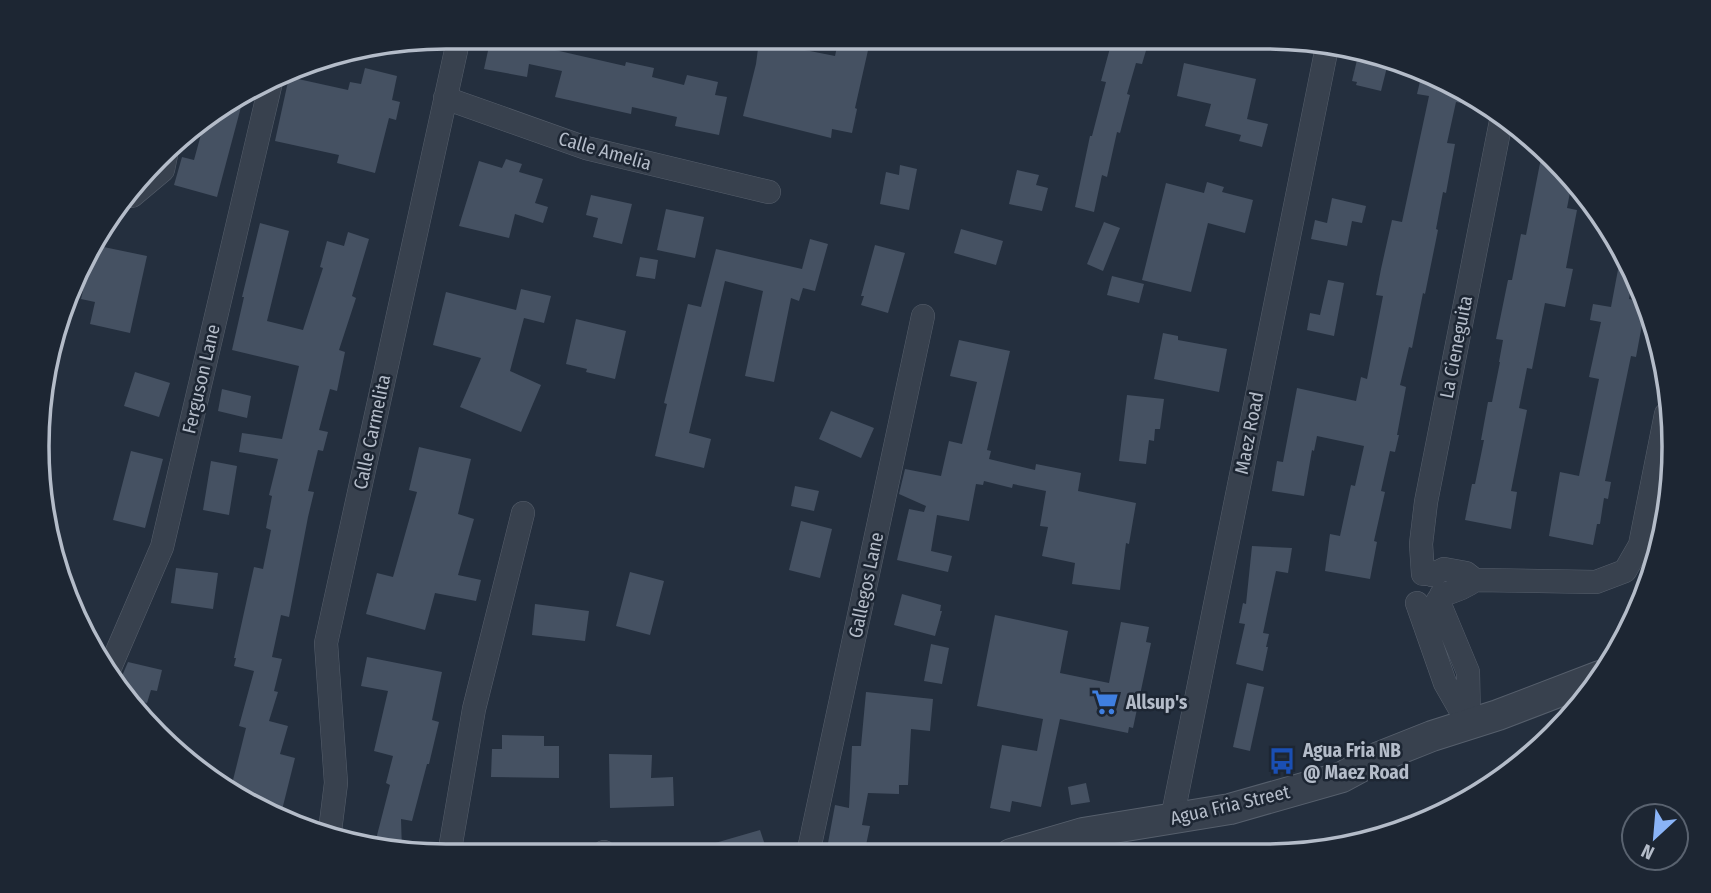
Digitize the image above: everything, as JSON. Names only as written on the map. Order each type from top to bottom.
[{"type":"street","name":"Calle Carmelita","points":[[331,826],[336,783],[326,643],[456,49]]},
{"type":"street","name":"Maez Road","points":[[1172,819],[1326,54]]},
{"type":"street","name":"Ferguson Lane","points":[[113,662],[162,547],[269,91]]},
{"type":"street","name":"Calle Amelia","points":[[445,98],[586,148],[769,192]]},
{"type":"street","name":"La Cieneguita","points":[[1469,725],[1468,672],[1430,589],[1420,544],[1500,127]]},
{"type":"street","name":"Gallegos Lane","points":[[810,844],[923,316]]},
{"type":"street","points":[[1430,589],[1461,589],[1475,580],[1596,582],[1625,571],[1640,545],[1661,433]]},
{"type":"street","points":[[451,844],[474,709],[523,513]]},
{"type":"street","name":"Agua Fria Street","points":[[1045,844],[1083,833],[1230,809],[1342,777],[1379,757],[1432,736],[1584,682]]},
{"type":"building","points":[[488,49],[551,49],[625,66],[626,62],[654,68],[652,77],[684,85],[687,75],[718,82],[715,95],[727,97],[719,135],[675,126],[677,117],[632,107],[631,114],[555,97],[562,71],[529,64],[527,77],[484,69]]},
{"type":"building","points":[[758,49],[800,49],[835,56],[836,49],[868,49],[852,133],[832,129],[831,138],[743,116]]},
{"type":"building","points":[[1110,49],[1146,49],[1142,64],[1136,63],[1120,133],[1117,132],[1107,177],[1102,175],[1094,212],[1075,207],[1090,136],[1106,82],[1101,81]]},
{"type":"building","points":[[1357,61],[1387,68],[1381,91],[1356,85],[1357,82],[1352,81]]},
{"type":"building","points":[[1184,63],[1256,79],[1247,119],[1268,124],[1262,147],[1239,141],[1241,135],[1205,126],[1211,104],[1177,96]]},
{"type":"building","points":[[365,68],[397,76],[392,100],[400,102],[396,120],[389,118],[375,173],[337,163],[339,155],[275,141],[288,82],[296,78],[348,90],[350,82],[361,84]]},
{"type":"building","points":[[1420,81],[1466,104],[1456,102],[1447,143],[1455,144],[1446,193],[1443,192],[1425,294],[1423,293],[1412,348],[1409,347],[1400,385],[1406,387],[1399,435],[1395,452],[1390,451],[1381,491],[1385,492],[1374,541],[1377,542],[1370,579],[1325,571],[1330,534],[1340,536],[1351,485],[1355,486],[1364,446],[1317,436],[1304,496],[1272,491],[1277,461],[1283,462],[1297,388],[1356,401],[1361,377],[1367,379],[1383,296],[1376,295],[1381,269],[1392,220],[1402,222],[1429,96],[1417,94]]},
{"type":"building","points":[[241,107],[217,197],[174,185],[182,157],[194,160],[201,134]]},
{"type":"building","points":[[506,159],[522,164],[519,172],[543,179],[535,203],[548,207],[543,223],[515,214],[509,238],[459,226],[479,161],[502,168]]},
{"type":"building","points":[[1541,160],[1570,193],[1567,208],[1577,210],[1566,268],[1573,269],[1565,307],[1545,303],[1532,369],[1527,368],[1519,408],[1527,410],[1511,491],[1517,492],[1511,529],[1465,520],[1484,440],[1481,440],[1488,402],[1492,402],[1500,362],[1503,340],[1496,339],[1508,280],[1512,280],[1521,234],[1526,235]]},
{"type":"building","points":[[900,165],[917,169],[909,210],[880,204],[886,172],[899,175]]},
{"type":"building","points":[[1017,170],[1039,175],[1036,185],[1048,188],[1042,211],[1009,204]]},
{"type":"building","points":[[1207,182],[1224,187],[1222,192],[1253,200],[1245,233],[1208,223],[1191,292],[1142,280],[1166,183],[1204,193]]},
{"type":"building","points":[[591,195],[632,204],[622,244],[593,237],[598,218],[586,215]]},
{"type":"building","points":[[1332,198],[1366,206],[1362,223],[1352,221],[1347,246],[1311,239],[1315,220],[1327,223]]},
{"type":"building","points":[[666,209],[704,217],[695,258],[657,250]]},
{"type":"building","points":[[1104,222],[1120,228],[1103,271],[1087,264]]},
{"type":"building","points":[[260,223],[289,231],[267,321],[303,330],[323,268],[320,267],[327,241],[344,246],[348,232],[369,239],[352,296],[356,298],[339,350],[345,352],[337,391],[330,389],[319,430],[328,432],[323,451],[318,450],[308,491],[314,492],[289,617],[281,615],[272,657],[282,659],[274,691],[278,692],[269,721],[288,726],[280,754],[295,758],[282,808],[233,781],[246,728],[239,726],[254,671],[234,666],[234,658],[254,567],[263,569],[271,530],[266,528],[272,496],[269,495],[278,459],[239,452],[242,433],[282,439],[299,366],[232,350]]},
{"type":"building","points":[[961,229],[1003,241],[996,265],[954,253]]},
{"type":"building","points":[[810,239],[828,244],[815,291],[803,288],[799,301],[791,298],[774,382],[745,376],[763,291],[725,281],[689,433],[711,439],[704,468],[655,456],[667,404],[664,403],[688,304],[701,307],[716,249],[802,269]]},
{"type":"building","points":[[875,245],[905,253],[888,313],[861,305]]},
{"type":"building","points":[[103,247],[147,256],[130,333],[90,324],[95,302],[81,299],[85,281]]},
{"type":"building","points":[[640,257],[658,260],[655,279],[636,276]]},
{"type":"building","points":[[1619,266],[1630,291],[1629,299],[1634,300],[1642,323],[1636,357],[1631,356],[1605,481],[1611,482],[1608,499],[1604,498],[1593,545],[1549,536],[1560,472],[1579,476],[1599,379],[1589,377],[1601,322],[1590,320],[1593,304],[1611,307]]},
{"type":"building","points":[[1112,276],[1144,284],[1139,303],[1107,295]]},
{"type":"building","points":[[1328,280],[1344,283],[1334,336],[1307,330],[1310,313],[1320,315]]},
{"type":"building","points":[[521,289],[551,296],[544,323],[524,318],[510,371],[541,385],[521,432],[460,407],[481,358],[433,345],[446,292],[516,310]]},
{"type":"building","points":[[576,319],[626,331],[615,379],[566,364]]},
{"type":"building","points":[[1163,333],[1178,336],[1178,340],[1227,349],[1219,392],[1154,379]]},
{"type":"building","points":[[959,340],[1010,351],[987,450],[991,451],[989,459],[1035,470],[1036,464],[1081,473],[1078,491],[1136,503],[1129,544],[1126,543],[1120,590],[1072,584],[1075,563],[1042,556],[1048,527],[1040,526],[1046,491],[1013,484],[1012,488],[984,481],[983,485],[976,484],[969,521],[937,515],[931,551],[952,556],[948,572],[897,560],[909,509],[924,512],[926,506],[899,494],[905,469],[941,476],[949,441],[962,444],[977,382],[950,376]]},
{"type":"building","points":[[135,372],[170,383],[159,417],[124,406]]},
{"type":"building","points":[[222,389],[251,396],[247,418],[218,411]]},
{"type":"building","points":[[1127,395],[1164,399],[1160,429],[1155,429],[1154,441],[1149,440],[1146,464],[1119,461]]},
{"type":"building","points":[[831,411],[874,428],[861,458],[819,439]]},
{"type":"building","points":[[419,447],[471,459],[458,514],[474,519],[458,575],[481,580],[476,601],[435,593],[425,630],[366,614],[377,573],[393,577],[417,492],[409,490]]},
{"type":"building","points":[[131,451],[163,459],[145,528],[113,520]]},
{"type":"building","points":[[211,461],[237,466],[229,515],[203,510]]},
{"type":"building","points":[[795,486],[819,491],[814,511],[791,506]]},
{"type":"building","points":[[801,521],[832,529],[820,578],[789,570]]},
{"type":"building","points":[[1252,546],[1292,548],[1288,573],[1276,571],[1263,633],[1269,634],[1263,671],[1236,664],[1245,624],[1239,623],[1243,603],[1246,604]]},
{"type":"building","points":[[176,568],[218,573],[213,609],[171,603]]},
{"type":"building","points":[[630,572],[664,581],[650,635],[616,626]]},
{"type":"building","points":[[902,594],[941,605],[942,611],[935,636],[894,625]]},
{"type":"building","points":[[535,604],[589,611],[585,641],[532,635]]},
{"type":"building","points":[[995,615],[1068,631],[1060,673],[1109,683],[1121,622],[1149,627],[1146,642],[1151,643],[1133,728],[1129,727],[1128,733],[1060,719],[1041,807],[1012,801],[1010,812],[990,808],[1002,745],[1037,751],[1043,719],[977,706]]},
{"type":"building","points":[[931,644],[949,648],[942,684],[924,681]]},
{"type":"building","points":[[367,657],[442,672],[432,720],[439,722],[412,821],[401,819],[402,842],[376,837],[390,785],[386,783],[393,756],[374,751],[388,691],[361,686]]},
{"type":"building","points":[[128,662],[162,670],[157,691],[151,690],[147,703],[142,702],[122,676]]},
{"type":"building","points":[[1247,683],[1264,687],[1250,751],[1233,747]]},
{"type":"building","points":[[866,692],[933,699],[930,731],[911,729],[908,785],[899,785],[899,794],[868,793],[862,825],[870,826],[866,844],[828,843],[835,805],[849,808],[852,746],[861,746]]},
{"type":"building","points":[[502,735],[544,736],[544,746],[559,746],[559,778],[491,777],[492,749],[502,749]]},
{"type":"building","points":[[609,754],[652,755],[651,778],[673,777],[674,806],[610,808]]},
{"type":"building","points":[[1086,783],[1090,802],[1071,805],[1068,787]]},
{"type":"building","points":[[760,830],[765,844],[712,844]]},
{"type":"place","name":"Allsup's","points":[[1105,702]]},
{"type":"place","name":"Agua Fria NB @ Maez Road","points":[[1282,761]]}]
